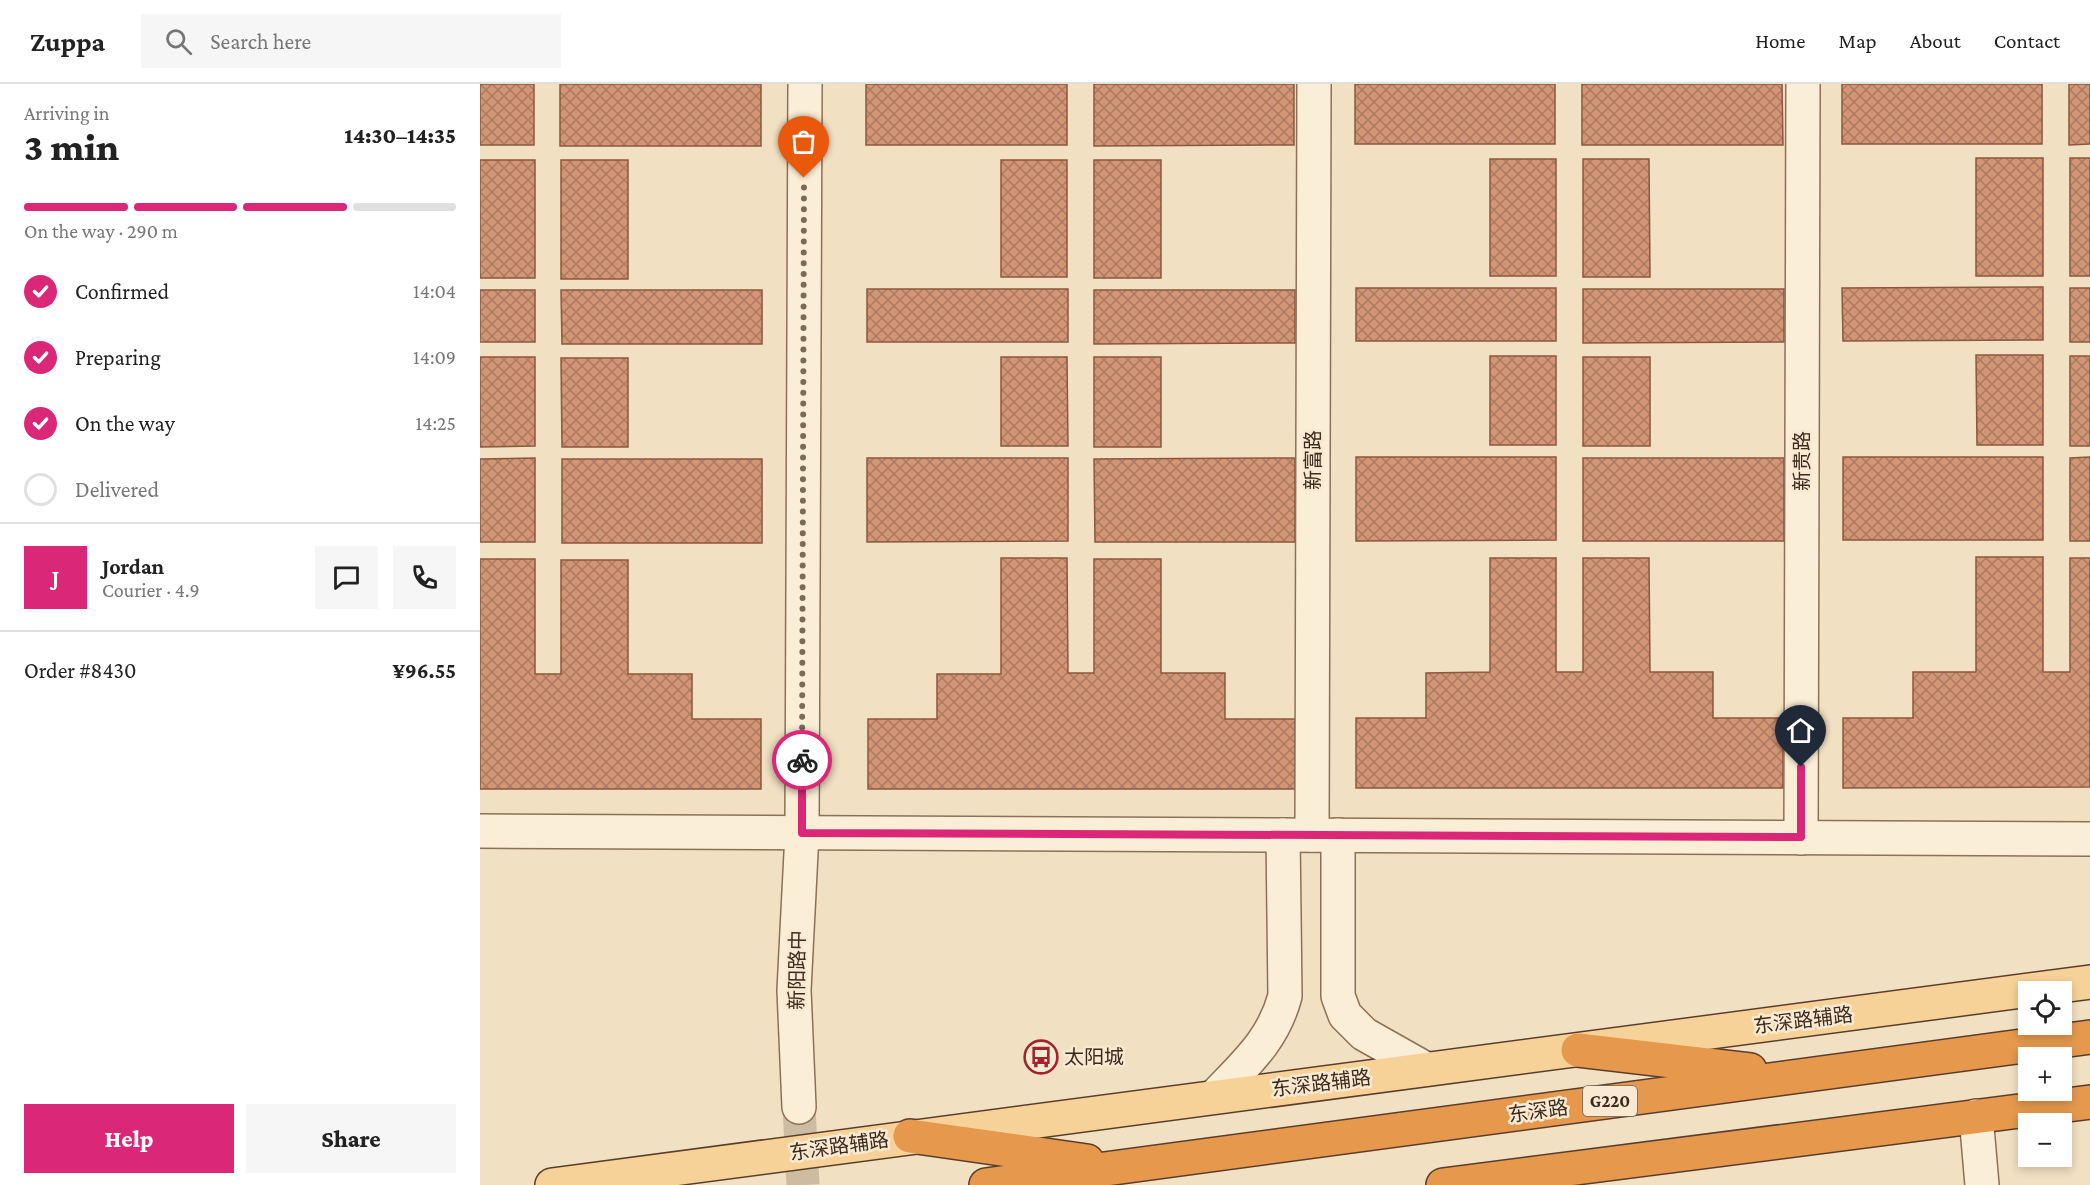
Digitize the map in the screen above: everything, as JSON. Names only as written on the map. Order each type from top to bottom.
[{"type":"highway","name":"东深路","points":[[986,1185],[2090,1037]]},
{"type":"highway","points":[[1578,1050],[1796,1076]]},
{"type":"highway","points":[[1443,1185],[2090,1102]]},
{"type":"highway","points":[[910,1136],[1130,1167]]},
{"type":"main road","name":"东深路辅路","points":[[552,1185],[2090,982]]},
{"type":"street","name":"新阳路中","points":[[799,1107],[794,990],[802,833],[805,84]]},
{"type":"street","name":"新富路","points":[[1311,835],[1314,84]]},
{"type":"street","name":"新贵路","points":[[1801,837],[1803,84]]},
{"type":"street","points":[[480,831],[2090,839]]},
{"type":"street","points":[[1311,835],[1338,996],[1345,1015],[1364,1034],[1426,1069]]},
{"type":"street","points":[[1214,1097],[1261,1046],[1278,1021],[1285,996],[1311,835]]},
{"type":"street","points":[[1976,1116],[1982,1185]]},
{"type":"building","points":[[480,84],[534,84],[534,145],[480,145]]},
{"type":"building","points":[[560,84],[761,84],[761,146],[560,146]]},
{"type":"building","points":[[866,84],[1067,84],[1067,145],[866,145]]},
{"type":"building","points":[[1094,84],[1294,84],[1294,145],[1094,146]]},
{"type":"building","points":[[1355,84],[1555,84],[1555,144],[1355,144]]},
{"type":"building","points":[[1582,84],[1782,84],[1783,145],[1582,145]]},
{"type":"building","points":[[1842,84],[2042,84],[2042,144],[1842,144]]},
{"type":"building","points":[[2069,84],[2090,84],[2090,144],[2069,145]]},
{"type":"building","points":[[1976,158],[2043,158],[2043,276],[1976,276]]},
{"type":"building","points":[[2070,158],[2090,158],[2090,276],[2070,276]]},
{"type":"building","points":[[1490,159],[1556,159],[1556,276],[1490,276]]},
{"type":"building","points":[[1583,159],[1649,159],[1650,277],[1583,277]]},
{"type":"building","points":[[480,160],[535,160],[535,278],[480,278]]},
{"type":"building","points":[[561,160],[628,160],[628,279],[561,279]]},
{"type":"building","points":[[1001,160],[1067,160],[1067,277],[1001,277]]},
{"type":"building","points":[[1094,160],[1161,160],[1161,278],[1094,278]]},
{"type":"building","points":[[2043,287],[2043,340],[1843,341],[1842,288]]},
{"type":"building","points":[[1356,288],[1556,288],[1556,341],[1356,341]]},
{"type":"building","points":[[2070,288],[2090,288],[2090,342],[2070,342]]},
{"type":"building","points":[[867,289],[1068,289],[1068,342],[867,342]]},
{"type":"building","points":[[1583,289],[1784,289],[1784,342],[1583,343]]},
{"type":"building","points":[[480,290],[535,290],[535,342],[480,342]]},
{"type":"building","points":[[561,290],[762,290],[762,344],[562,344]]},
{"type":"building","points":[[1094,290],[1295,290],[1295,343],[1094,344]]},
{"type":"building","points":[[1976,355],[2043,355],[2043,445],[1977,445]]},
{"type":"building","points":[[1490,356],[1556,356],[1556,445],[1490,445]]},
{"type":"building","points":[[2070,356],[2090,356],[2090,446],[2070,446]]},
{"type":"building","points":[[480,357],[535,357],[535,446],[480,447]]},
{"type":"building","points":[[1001,357],[1067,357],[1068,446],[1001,446]]},
{"type":"building","points":[[1094,357],[1161,357],[1161,447],[1094,447]]},
{"type":"building","points":[[1583,357],[1650,357],[1650,446],[1583,446]]},
{"type":"building","points":[[561,358],[628,358],[628,447],[562,447]]},
{"type":"building","points":[[1356,457],[1556,457],[1556,540],[1356,541]]},
{"type":"building","points":[[1843,457],[2043,457],[2043,540],[1843,540]]},
{"type":"building","points":[[2090,457],[2090,541],[2070,541],[2070,458]]},
{"type":"building","points":[[535,458],[535,542],[480,542],[480,459]]},
{"type":"building","points":[[867,458],[1068,458],[1068,541],[867,542]]},
{"type":"building","points":[[1295,458],[1295,542],[1095,542],[1094,459]]},
{"type":"building","points":[[1583,458],[1784,458],[1784,541],[1583,541]]},
{"type":"building","points":[[562,459],[762,459],[762,543],[562,543]]},
{"type":"building","points":[[1976,557],[2043,557],[2043,672],[2070,672],[2070,558],[2090,558],[2090,787],[1843,788],[1843,718],[1913,718],[1913,672],[1976,672]]},
{"type":"building","points":[[1001,558],[1067,558],[1068,673],[1094,673],[1094,559],[1161,559],[1161,673],[1225,673],[1225,719],[1295,719],[1295,789],[868,789],[868,719],[937,719],[937,674],[1001,674]]},
{"type":"building","points":[[1490,558],[1556,558],[1556,672],[1583,672],[1583,558],[1649,558],[1650,672],[1713,672],[1713,718],[1783,718],[1783,788],[1356,788],[1356,718],[1426,718],[1426,673],[1490,672]]},
{"type":"building","points":[[480,559],[535,559],[535,674],[561,674],[561,560],[628,560],[628,674],[692,674],[692,719],[761,719],[761,789],[480,789]]},
{"type":"tunnel","points":[[799,1107],[803,1185]]},
{"type":"way so far","points":[[802,760],[804,178]]},
{"type":"place","name":"太阳城","points":[[1041,1057]]},
{"type":"route","points":[[802,760],[802,833],[1801,837],[1801,767]]}]
